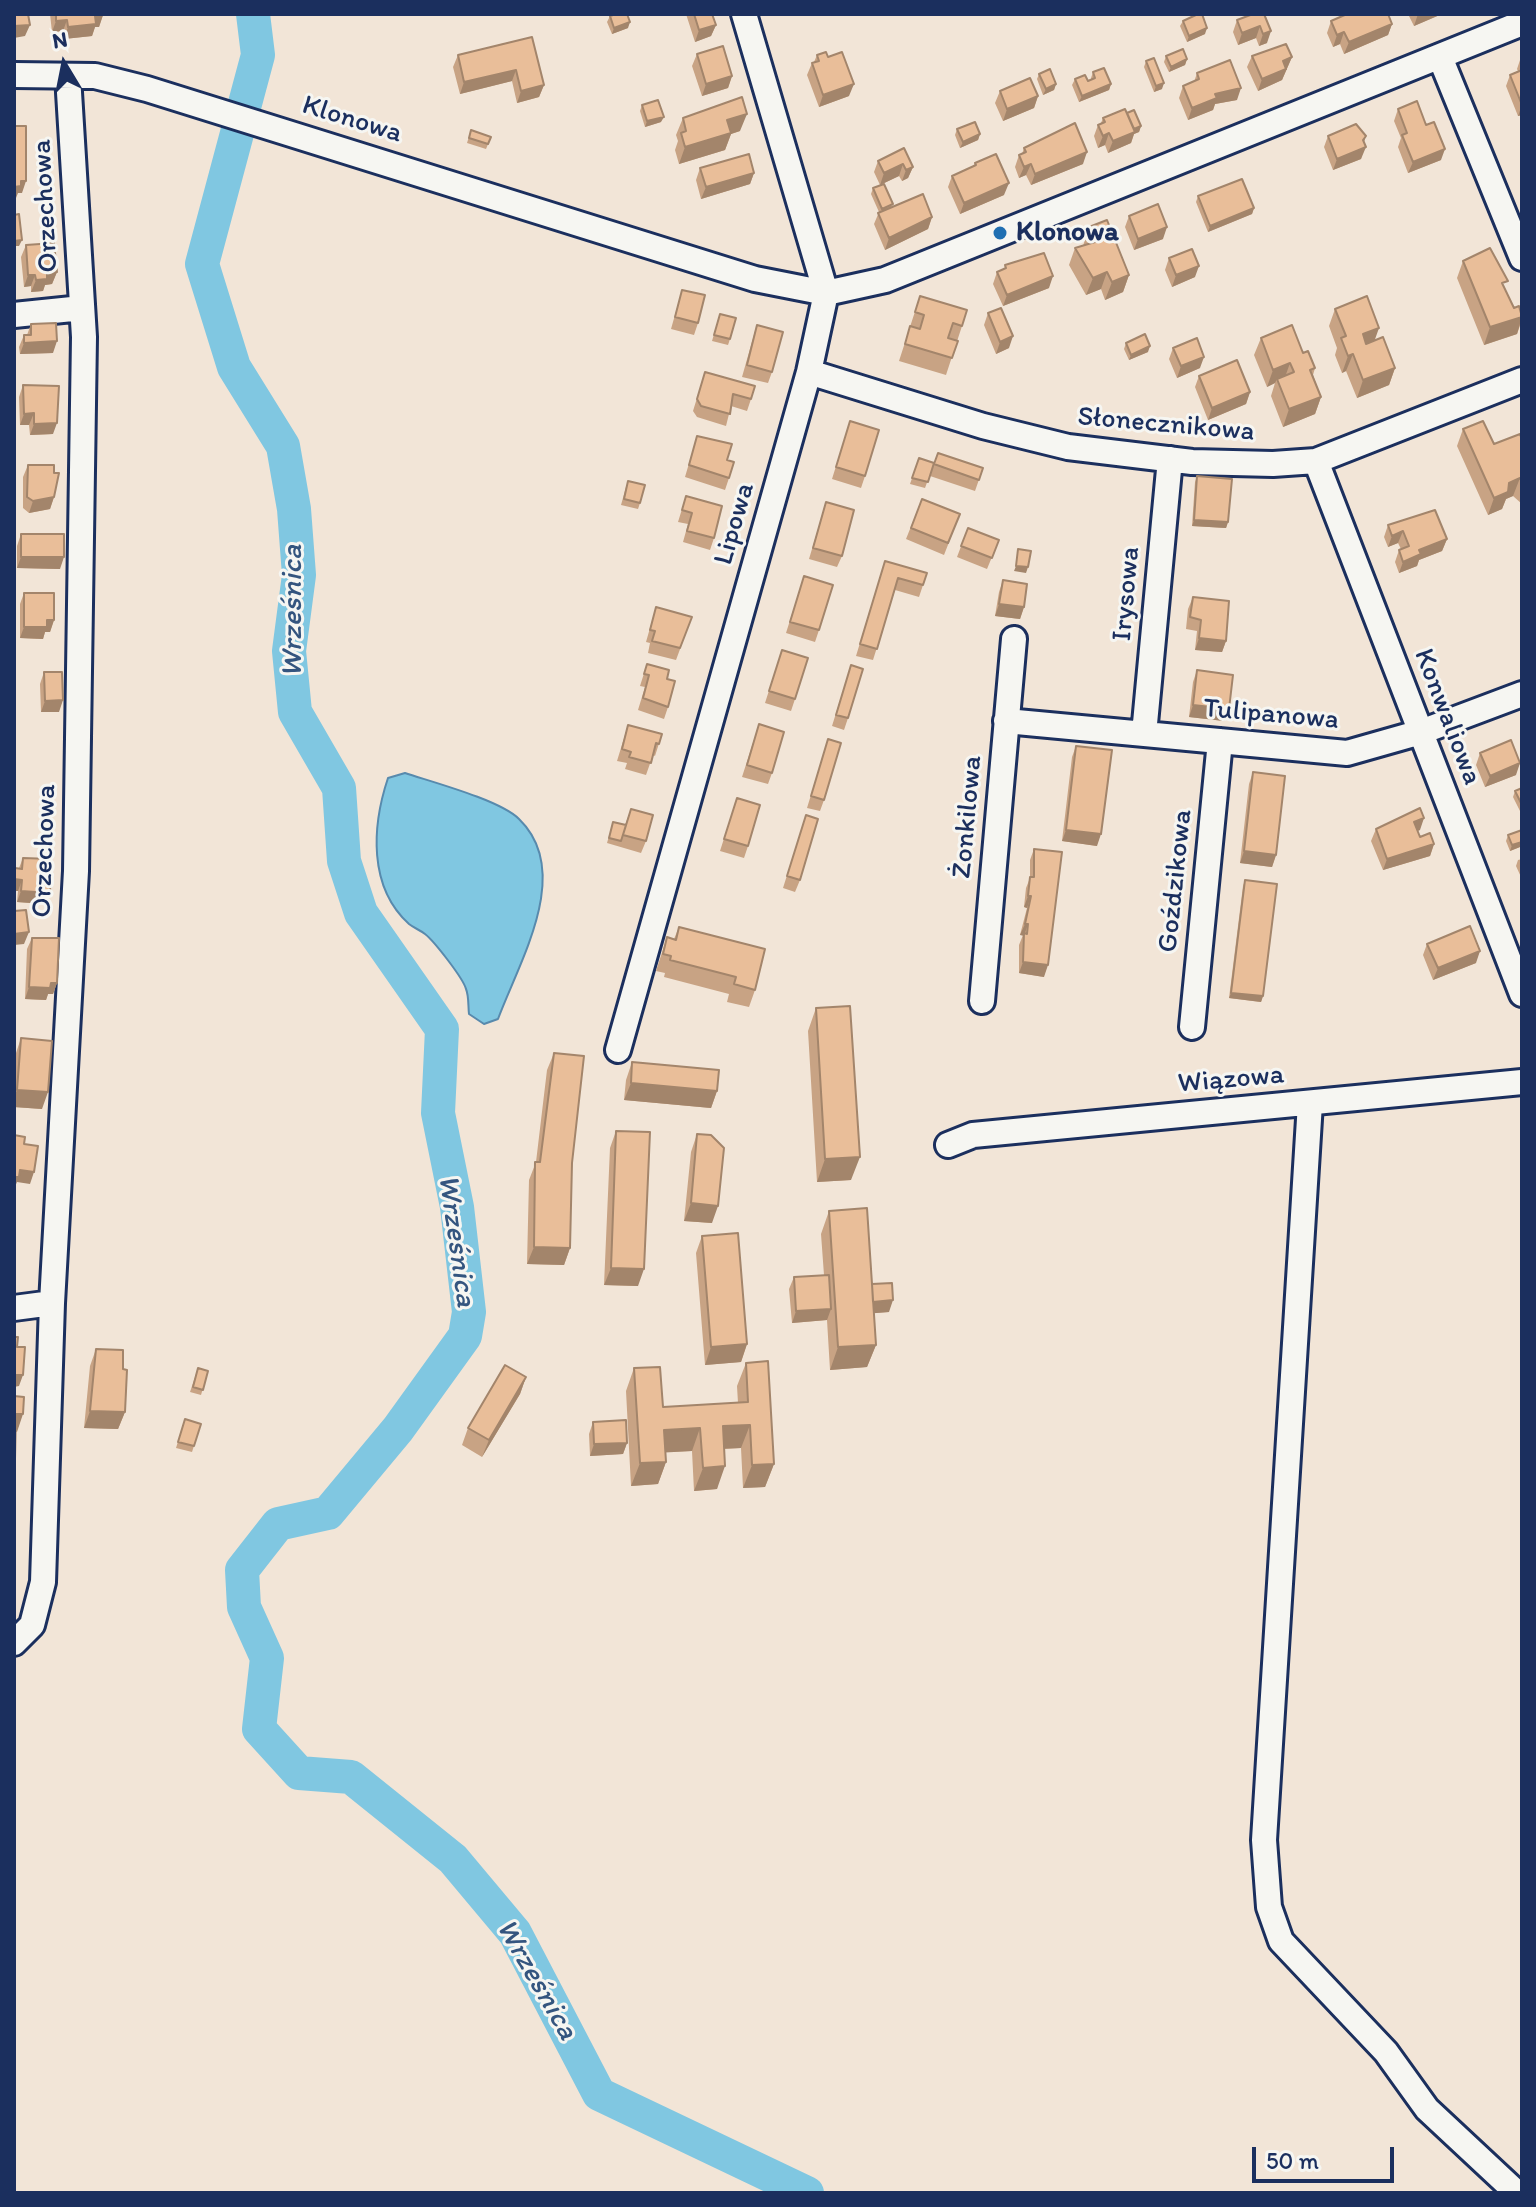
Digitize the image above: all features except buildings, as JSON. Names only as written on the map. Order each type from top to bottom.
[{"type":"street","name":"Lipowa","points":[[618,1050],[809,372],[826,293],[744,14]]},
{"type":"street","name":"Klonowa","points":[[14,75],[95,76],[229,114],[755,279],[826,293],[885,280],[1522,23]]},
{"type":"street","points":[[1440,57],[1522,258]]},
{"type":"street","name":"Orzechowa","points":[[14,1643],[32,1625],[43,1582],[52,1303],[76,871],[82,308],[68,76]]},
{"type":"street","points":[[14,315],[82,308]]},
{"type":"street","name":"Słonecznikowa","points":[[809,372],[983,426],[1068,447],[1170,459],[1273,464],[1316,461],[1519,390]]},
{"type":"street","name":"Irysowa","points":[[1144,734],[1170,459]]},
{"type":"street","name":"Konwaliowa","points":[[1316,461],[1521,988]]},
{"type":"street","name":"Żonkilowa","points":[[982,1001],[1014,639]]},
{"type":"street","name":"Tulipanowa","points":[[1006,721],[1347,753],[1421,732],[1522,694]]},
{"type":"street","name":"Goździkowa","points":[[1192,1027],[1220,741]]},
{"type":"street","name":"Wiązowa","points":[[948,1145],[973,1135],[1522,1082]]},
{"type":"street","points":[[1310,1103],[1264,1840],[1269,1907],[1281,1941],[1386,2052],[1427,2109],[1517,2193]]},
{"type":"street","points":[[14,1308],[52,1303]]},
{"type":"water","points":[[405,773],[497,805],[519,819],[535,840],[542,865],[542,891],[537,918],[498,1019],[484,1024],[469,1014],[466,989],[460,977],[429,938],[409,924],[396,909],[380,874],[377,836],[383,797],[388,778]]},
{"type":"waterway","name":"Wrześnica","points":[[253,14],[258,55],[202,264],[234,367],[283,446],[294,509],[299,575],[289,651],[295,712],[339,788],[344,861],[361,913],[442,1029],[438,1113],[457,1207],[469,1312],[465,1336],[398,1429],[328,1513],[278,1524],[242,1570],[244,1607],[267,1658],[259,1729],[299,1773],[351,1777],[453,1859],[515,1933],[599,2094],[807,2193]]},
{"type":"place","name":"Klonowa","points":[[1000,233]]}]
